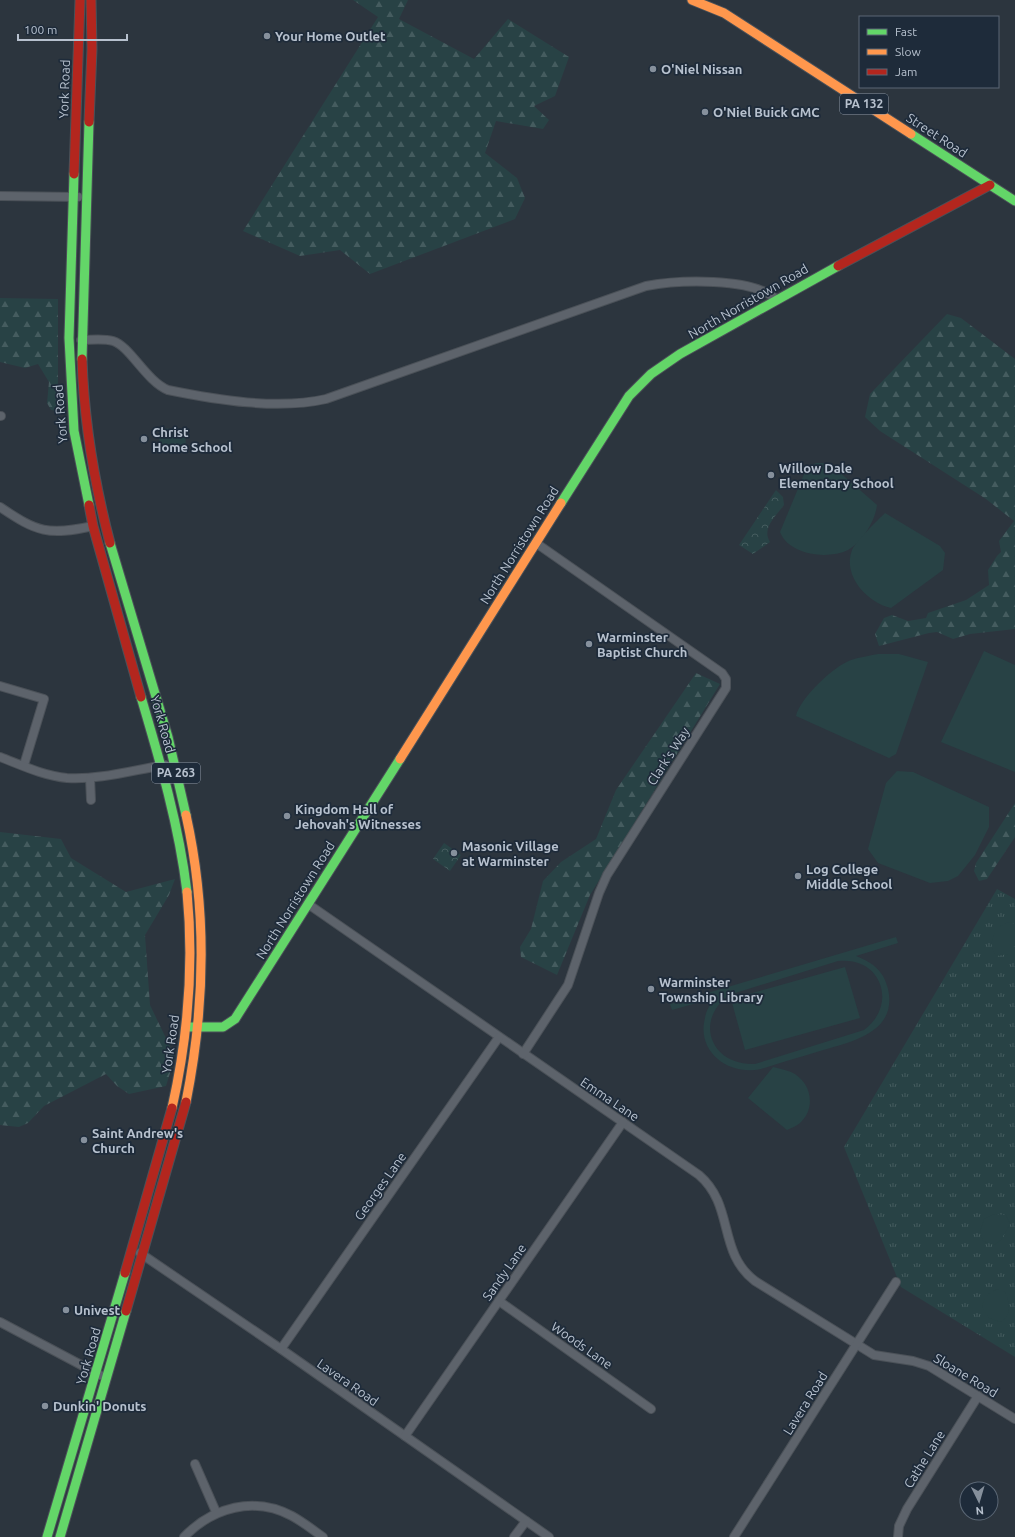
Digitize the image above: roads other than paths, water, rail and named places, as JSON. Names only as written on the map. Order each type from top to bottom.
[{"type":"main road","name":"York Road","points":[[47,1537],[96,1374],[172,1108],[183,1058],[190,979],[188,905],[181,847],[161,765],[93,526],[77,452],[72,410],[69,338],[80,0]]},
{"type":"main road","name":"York Road","points":[[60,1537],[183,1115],[190,1085],[198,1028],[202,964],[200,903],[189,827],[173,763],[98,494],[89,447],[85,413],[81,340],[92,49],[92,0]]},
{"type":"main road","name":"Street Road","points":[[692,0],[724,13],[1015,201]]},
{"type":"main road","name":"Street Road","points":[[715,0],[722,6],[724,13]]},
{"type":"main road","name":"North Norristown Road","points":[[186,1027],[223,1027],[235,1019],[629,396],[642,380],[676,357],[776,299],[990,185]]},
{"type":"street","points":[[0,196],[86,198]]},
{"type":"street","points":[[81,340],[109,340],[120,344],[155,383],[168,390],[265,404],[304,404],[326,399],[646,286],[694,282],[742,286],[764,290],[776,299]]},
{"type":"street","points":[[0,507],[28,525],[46,531],[70,531],[93,526]]},
{"type":"street","name":"Clark's Way","points":[[523,1054],[568,985],[606,875],[726,688],[727,683],[722,673],[536,543]]},
{"type":"street","points":[[0,686],[44,699],[37,718],[24,766]]},
{"type":"street","points":[[0,757],[47,774],[67,778],[90,778],[173,763]]},
{"type":"street","points":[[90,778],[92,800]]},
{"type":"street","name":"Emma Lane","points":[[308,904],[699,1175],[711,1187],[722,1210],[733,1253],[739,1265],[747,1275],[856,1344]]},
{"type":"street","name":"Georges Lane","points":[[281,1349],[499,1037]]},
{"type":"street","name":"Sandy Lane","points":[[405,1436],[623,1122]]},
{"type":"street","name":"Lavera Road","points":[[132,1248],[281,1349],[549,1537]]},
{"type":"street","name":"Lavera Road","points":[[734,1537],[896,1282]]},
{"type":"street","name":"Woods Lane","points":[[499,1300],[651,1409]]},
{"type":"street","points":[[0,1322],[96,1374],[107,1378]]},
{"type":"street","name":"Sloane Road","points":[[856,1344],[874,1355],[913,1361],[929,1366],[1015,1419]]},
{"type":"street","name":"Cathe Lane","points":[[898,1537],[899,1526],[907,1509],[978,1396]]},
{"type":"street","points":[[195,1464],[216,1512]]},
{"type":"street","points":[[184,1537],[202,1520],[216,1512],[243,1506],[268,1508],[292,1516],[323,1537]]},
{"type":"street","points":[[514,1537],[526,1521]]},
{"type":"place","name":"Your Home Outlet","points":[[267,36]]},
{"type":"place","name":"O'Niel Nissan","points":[[653,69]]},
{"type":"place","name":"O'Niel Buick GMC","points":[[705,112]]},
{"type":"place","name":"Christ Home School","points":[[144,439]]},
{"type":"place","name":"Willow Dale Elementary School","points":[[771,475]]},
{"type":"place","name":"Warminster Baptist Church","points":[[589,644]]},
{"type":"place","name":"Kingdom Hall of Jehovah's Witnesses","points":[[287,816]]},
{"type":"place","name":"Masonic Village at Warminster","points":[[454,853]]},
{"type":"place","name":"Log College Middle School","points":[[798,876]]},
{"type":"place","name":"Warminster Township Library","points":[[651,989]]},
{"type":"place","name":"Saint Andrew's Church","points":[[84,1140]]},
{"type":"place","name":"Univest","points":[[66,1310]]},
{"type":"place","name":"Dunkin' Donuts","points":[[45,1406]]}]
